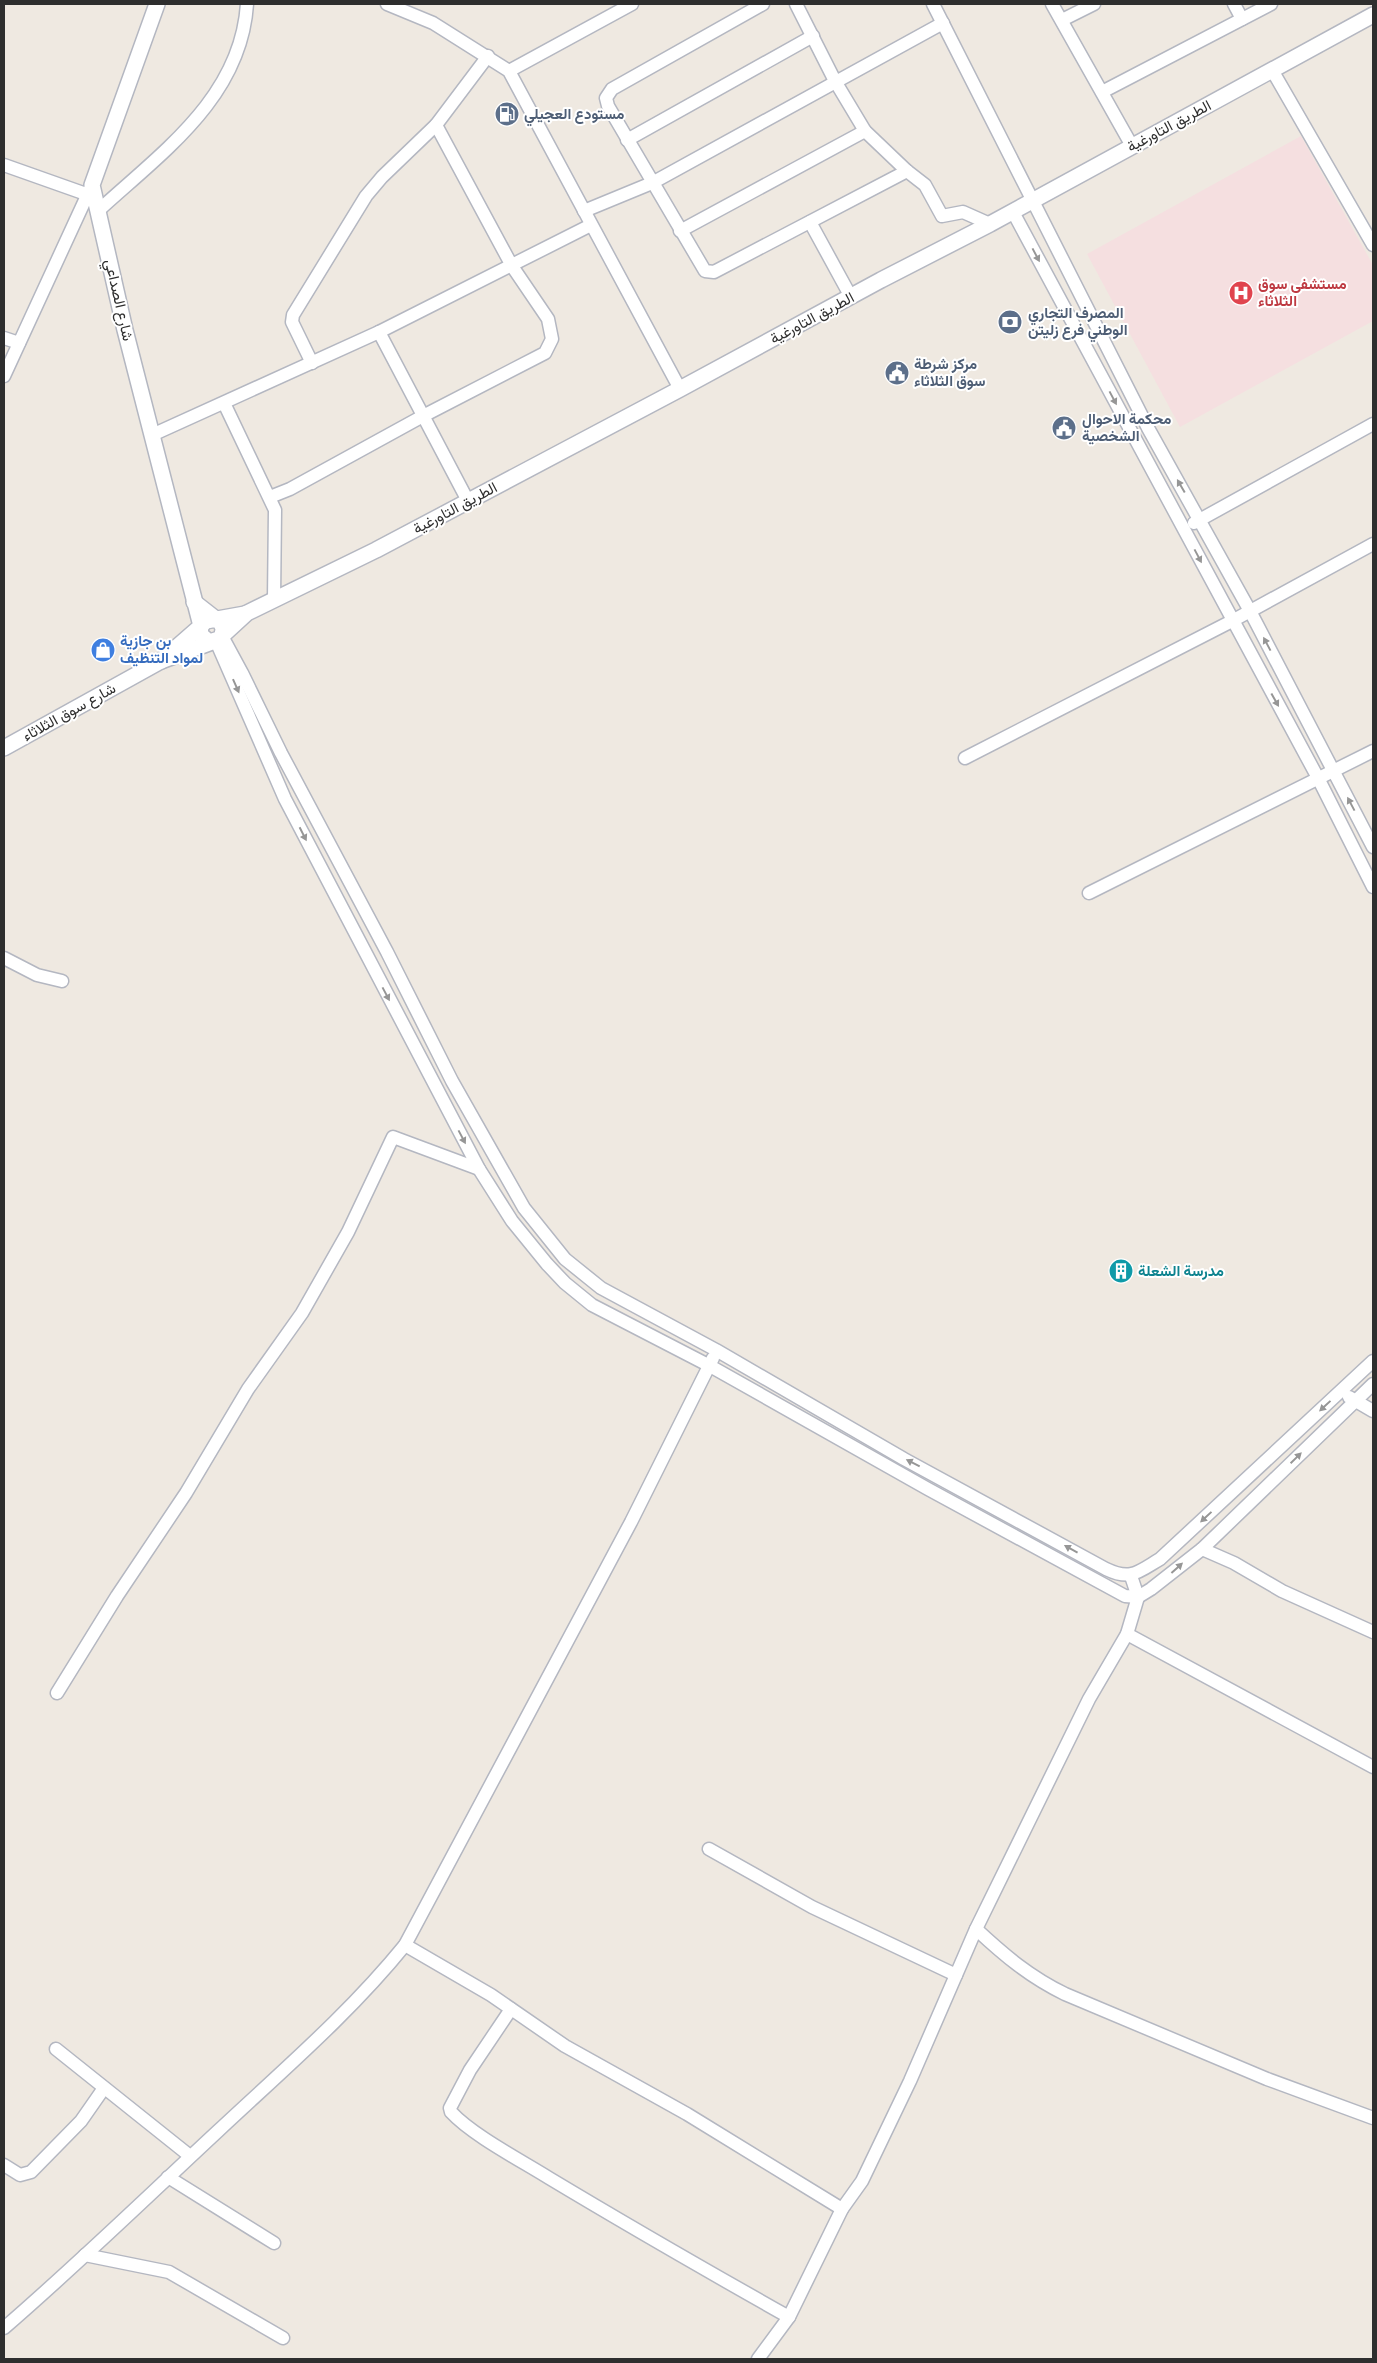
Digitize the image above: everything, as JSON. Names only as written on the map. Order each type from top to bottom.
[{"type":"street","points":[[4,376],[89,190],[157,4]]},
{"type":"street","points":[[98,211],[194,123],[219,90],[234,59],[246,22],[247,4]]},
{"type":"street","points":[[387,4],[433,23],[509,71],[680,389]]},
{"type":"street","points":[[509,71],[632,4]]},
{"type":"street","points":[[763,4],[612,88],[606,98],[608,106],[627,140],[705,271],[714,272],[906,171]]},
{"type":"street","points":[[796,4],[835,82],[865,131],[906,171],[924,184],[942,216],[963,212],[990,224]]},
{"type":"street","points":[[933,4],[1148,428],[1250,612],[1373,847]]},
{"type":"street","points":[[1052,4],[1132,146]]},
{"type":"street","points":[[1062,20],[1094,4]]},
{"type":"street","points":[[1234,4],[1242,19]]},
{"type":"street","points":[[1102,92],[1271,4]]},
{"type":"street","name":"الطريق التاورغية","points":[[247,613],[376,550],[680,389],[1013,212],[1373,15]]},
{"type":"street","points":[[584,211],[652,183],[943,23]]},
{"type":"street","points":[[627,140],[813,36]]},
{"type":"street","points":[[312,363],[292,322],[293,315],[366,196],[382,177],[436,125],[488,56]]},
{"type":"street","points":[[1272,70],[1373,245]]},
{"type":"street","points":[[270,497],[290,489],[423,416],[544,353],[552,340],[548,319],[512,266],[436,125]]},
{"type":"street","points":[[680,231],[865,131]]},
{"type":"street","points":[[4,165],[89,190]]},
{"type":"street","name":"شارع الصداعي","points":[[89,190],[98,211],[152,435],[201,626]]},
{"type":"street","points":[[1013,212],[1318,778],[1373,887]]},
{"type":"street","points":[[810,222],[851,297]]},
{"type":"street","points":[[152,435],[380,332],[591,225]]},
{"type":"street","points":[[380,332],[468,501]]},
{"type":"street","points":[[4,338],[19,343]]},
{"type":"street","points":[[224,403],[275,510],[274,599]]},
{"type":"street","points":[[1184,529],[1373,424]]},
{"type":"street","points":[[965,758],[1250,612],[1373,544]]},
{"type":"street","points":[[194,602],[217,620],[223,629],[217,640]]},
{"type":"street","points":[[161,661],[206,620],[217,620],[247,613]]},
{"type":"street","points":[[161,661],[217,640],[247,613]]},
{"type":"street","points":[[201,626],[202,638],[217,640],[259,704],[281,754],[387,952],[452,1081],[524,1208],[565,1259],[601,1288],[716,1350],[935,1475],[1106,1569],[1118,1574],[1132,1576],[1160,1559],[1373,1361]]},
{"type":"street","points":[[217,640],[285,799],[479,1169],[512,1221],[565,1283],[592,1305],[710,1366],[928,1489],[1125,1596],[1138,1597],[1164,1581],[1202,1549],[1373,1384]]},
{"type":"street","name":"شارع سوق الثلاثاء","points":[[4,748],[161,661]]},
{"type":"street","points":[[1089,893],[1373,751]]},
{"type":"street","points":[[370,963],[387,952]]},
{"type":"street","points":[[4,958],[37,974],[62,981]]},
{"type":"street","points":[[57,1693],[117,1596],[186,1493],[248,1389],[302,1313],[348,1232],[393,1137],[479,1169]]},
{"type":"street","points":[[4,2328],[168,2178],[378,1979],[405,1945],[631,1522],[710,1366],[716,1350]]},
{"type":"street","points":[[1341,1391],[1373,1410]]},
{"type":"street","points":[[928,1489],[935,1475]]},
{"type":"street","points":[[1202,1549],[1234,1563],[1282,1591],[1373,1632]]},
{"type":"street","points":[[758,2359],[789,2317],[842,2209],[862,2181],[910,2081],[976,1929],[1089,1699],[1127,1634],[1138,1597],[1132,1576]]},
{"type":"street","points":[[1127,1634],[1373,1767]]},
{"type":"street","points":[[710,1849],[812,1907],[956,1975]]},
{"type":"street","points":[[976,1929],[1004,1955],[1038,1981],[1065,1994],[1267,2078],[1373,2118]]},
{"type":"street","points":[[405,1945],[512,2009],[565,2046],[687,2114],[842,2209]]},
{"type":"street","points":[[512,2009],[470,2070],[450,2108],[452,2112],[476,2131],[618,2219],[789,2317]]},
{"type":"street","points":[[56,2049],[190,2156]]},
{"type":"street","points":[[4,2165],[20,2175],[31,2172],[82,2121],[104,2088]]},
{"type":"street","points":[[168,2178],[274,2242]]},
{"type":"street","points":[[85,2255],[169,2272],[283,2338]]},
{"type":"shaded area","name":"مستشفى سوق الثلاثاء","points":[[1301,136],[1373,265],[1373,321],[1180,427],[1087,254]]},
{"type":"place","name":"مستودع العجيلي","points":[[507,114]]},
{"type":"place","name":"مستشفى سوق الثلاثاء","points":[[1241,293]]},
{"type":"place","name":"المصرف التجاري الوطني فرع زليتن","points":[[1010,322]]},
{"type":"place","name":"مركز شرطة سوق الثلاثاء","points":[[897,373]]},
{"type":"place","name":"محكمة الاحوال الشخصية","points":[[1064,428]]},
{"type":"place","name":"بن جازية لمواد التنظيف","points":[[103,650]]},
{"type":"place","name":"مدرسة الشعلة","points":[[1121,1271]]}]
